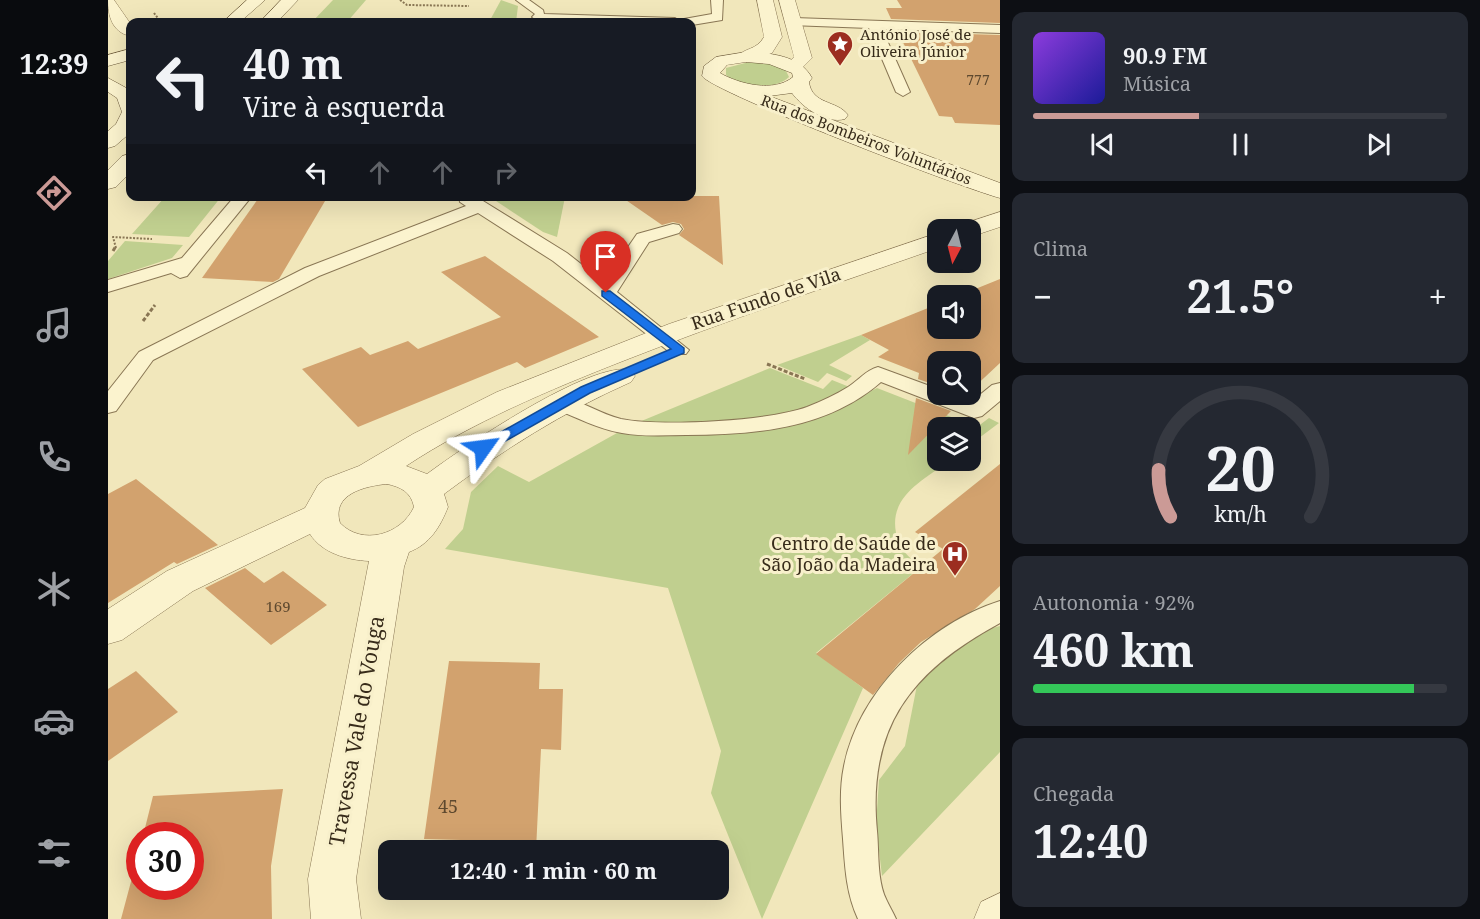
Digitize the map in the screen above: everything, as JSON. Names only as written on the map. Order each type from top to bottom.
[{"type":"street","points":[[236,18],[256,0]]},
{"type":"street","points":[[272,18],[290,0]]},
{"type":"street","points":[[746,57],[766,49],[772,37],[765,0]]},
{"type":"street","points":[[696,80],[773,90],[797,74],[803,58],[787,0]]},
{"type":"street","points":[[110,10],[126,28]]},
{"type":"street","points":[[696,61],[746,57],[772,59],[797,74]]},
{"type":"street","points":[[723,60],[710,70],[711,76],[726,84]]},
{"type":"street","name":"Rua dos Bombeiros Voluntários","points":[[797,74],[801,92],[814,105],[1000,174]]},
{"type":"street","name":"Rua dos Bombeiros Voluntários","points":[[726,84],[765,102],[1000,191]]},
{"type":"street","points":[[108,142],[126,124]]},
{"type":"street","points":[[108,182],[126,165]]},
{"type":"street","points":[[981,226],[1000,219]]},
{"type":"street","points":[[981,242],[1000,236]]},
{"type":"street","name":"Rua Fundo de Vila","points":[[371,474],[404,476],[417,482],[426,491],[483,448],[669,343],[927,244]]},
{"type":"street","name":"Rua Fundo de Vila","points":[[320,515],[322,504],[341,484],[371,474],[402,452],[528,389],[927,261]]},
{"type":"street","points":[[108,629],[180,581],[320,515],[323,526],[331,536],[343,543],[358,547],[393,545],[405,540],[424,525],[431,507],[426,491]]},
{"type":"street","name":"Travessa Vale do Vouga","points":[[336,919],[332,879],[385,567],[393,545]]},
{"type":"lane","points":[[522,0],[540,14],[608,18]]},
{"type":"lane","points":[[696,18],[702,15],[718,17],[717,0]]},
{"type":"lane","points":[[794,22],[1000,29]]},
{"type":"lane","points":[[874,25],[903,92]]},
{"type":"lane","points":[[108,286],[185,267],[240,201]]},
{"type":"lane","points":[[108,406],[146,356],[312,272],[471,202],[560,257],[669,343]]},
{"type":"lane","points":[[606,293],[643,238],[673,229]]},
{"type":"lane","points":[[561,403],[620,426],[729,428],[765,425],[824,408],[859,389],[878,373],[974,411],[1000,390]]},
{"type":"lane","points":[[878,919],[872,912],[863,872],[858,816],[860,766],[874,724],[894,692],[918,664],[947,642],[1000,612]]},
{"type":"path","points":[[400,0],[406,5],[469,6]]},
{"type":"path","points":[[116,248],[113,237],[131,237]]},
{"type":"green space","points":[[333,0],[366,0],[350,18],[316,18]]},
{"type":"green space","points":[[501,0],[518,6],[516,18],[491,18]]},
{"type":"green space","points":[[749,62],[770,64],[785,69],[789,77],[775,84],[758,86],[740,82],[726,75],[726,68]]},
{"type":"green space","points":[[161,201],[218,201],[189,237],[132,234]]},
{"type":"green space","points":[[496,201],[564,201],[557,237],[543,232]]},
{"type":"green space","points":[[125,241],[183,245],[172,258],[108,279],[108,261]]},
{"type":"green space","points":[[861,335],[870,340],[829,365],[852,376],[846,381],[827,373],[818,382],[777,365]]},
{"type":"green space","points":[[770,368],[823,389],[832,380],[852,388],[801,410],[769,419],[720,423],[639,422]]},
{"type":"green space","points":[[877,388],[951,417],[927,417],[927,471],[935,471],[907,494],[896,515],[895,528],[899,543],[921,567],[816,653],[863,688],[762,919],[711,793],[721,751],[668,588],[445,549],[463,529],[471,492],[498,466],[529,482],[617,433],[703,435],[774,428],[832,411]]},
{"type":"green space","points":[[989,418],[999,423],[981,436],[981,424]]},
{"type":"green space","points":[[1000,626],[1000,752],[882,876],[876,825],[879,780],[905,746],[917,685],[954,650],[985,630]]},
{"type":"building","points":[[897,0],[1000,0],[1000,23],[891,19],[886,8],[902,8]]},
{"type":"building","points":[[898,32],[1000,35],[1000,125],[955,123],[952,117],[939,116]]},
{"type":"building","points":[[696,196],[719,196],[723,265],[679,235],[684,229],[681,224],[673,222],[662,225],[627,201],[696,201]]},
{"type":"building","points":[[256,201],[325,201],[279,279],[273,282],[202,278]]},
{"type":"building","points":[[485,256],[599,337],[525,368],[517,362],[358,427],[302,369],[361,347],[370,355],[408,341],[418,349],[501,317],[441,272]]},
{"type":"building","points":[[1000,279],[1000,363],[981,381],[981,351],[927,351],[927,382],[918,379],[919,373],[878,357],[889,350],[861,335],[927,308],[927,339],[981,339],[981,287]]},
{"type":"building","points":[[916,398],[927,402],[927,405],[935,405],[951,411],[945,417],[927,417],[927,436],[908,455]]},
{"type":"building","name":"Centro de Saúde de São João da Madeira","points":[[1000,464],[1000,586],[975,609],[921,642],[899,663],[873,695],[816,654],[943,549],[915,532]]},
{"type":"building","points":[[136,479],[218,545],[177,564],[174,562],[108,603],[108,494]]},
{"type":"building","points":[[245,568],[264,583],[283,571],[327,605],[271,645],[205,588]]},
{"type":"building","points":[[449,661],[540,663],[539,689],[563,689],[561,750],[541,749],[536,840],[424,839]]},
{"type":"building","points":[[136,671],[178,712],[108,761],[108,689]]},
{"type":"building","points":[[283,789],[271,866],[272,919],[121,919],[126,900],[204,900],[204,822],[146,822],[153,796]]},
{"type":"place","name":"António José de Oliveira Júnior","points":[[840,67]]},
{"type":"place","name":"Centro de Saúde de São João da Madeira","points":[[955,577]]},
{"type":"route","points":[[483,448],[534,417],[586,390],[679,350],[606,293]]}]
